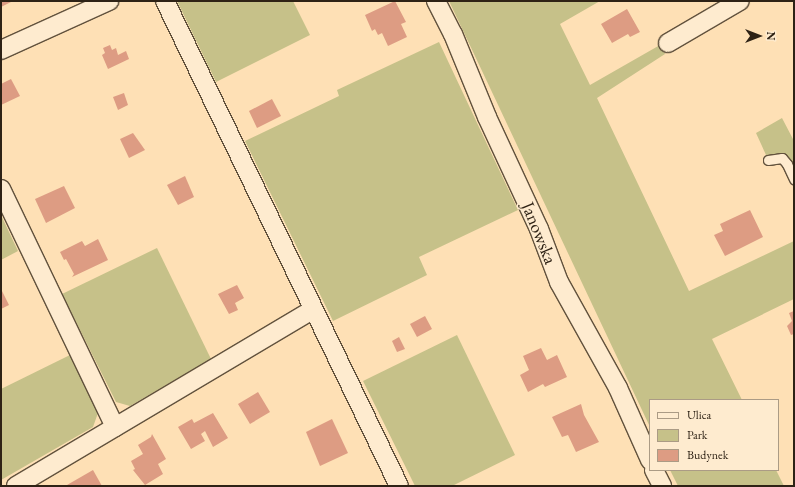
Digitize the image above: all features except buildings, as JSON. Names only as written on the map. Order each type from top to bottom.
[{"type":"street","points":[[1,50],[108,1]]},
{"type":"street","points":[[165,1],[399,486]]},
{"type":"street","name":"Janowska","points":[[436,1],[453,34],[487,117],[539,229],[559,282],[618,388],[649,458]]},
{"type":"street","points":[[668,43],[740,1]]},
{"type":"street","points":[[1,188],[115,427]]},
{"type":"street","points":[[16,486],[314,310]]},
{"type":"street","points":[[654,471],[662,486]]},
{"type":"lane","points":[[768,160],[782,158],[787,164],[794,178]]},
{"type":"green space","points":[[177,1],[293,1],[310,35],[216,82]]},
{"type":"green space","points":[[449,1],[600,1],[560,24],[590,85],[660,45],[665,54],[597,98],[689,291],[794,241],[794,299],[712,339],[742,399],[649,399],[649,425]]},
{"type":"green space","points":[[439,42],[518,210],[419,257],[427,275],[333,321],[245,141],[339,96],[337,90]]},
{"type":"green space","points":[[782,118],[794,141],[794,171],[783,155],[766,155],[756,133]]},
{"type":"green space","points":[[1,215],[18,251],[1,260]]},
{"type":"green space","points":[[157,248],[211,359],[130,406],[116,402],[62,294]]},
{"type":"green space","points":[[457,335],[515,455],[452,486],[415,486],[363,381]]},
{"type":"green space","points":[[70,355],[98,413],[93,427],[1,480],[1,389]]},
{"type":"green space","points":[[670,471],[776,471],[784,486],[678,486]]}]
